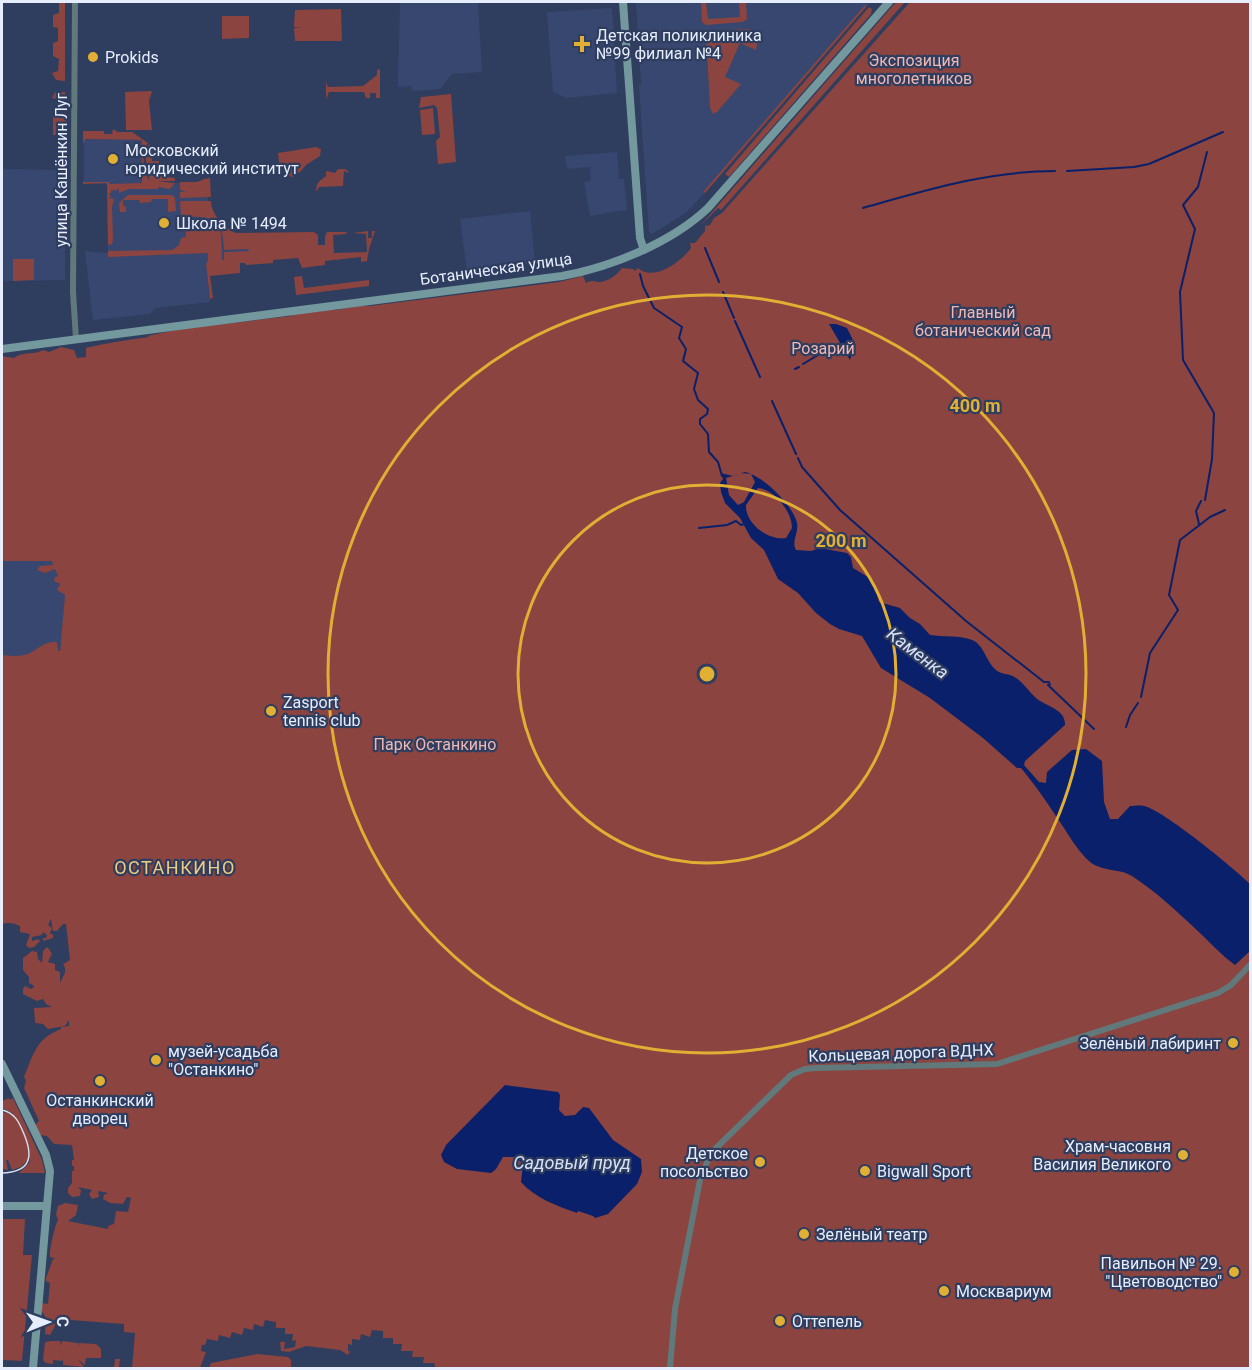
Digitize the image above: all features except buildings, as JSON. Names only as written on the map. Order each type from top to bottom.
[{"type":"main road","points":[[623,2],[640,238],[644,250]]},
{"type":"main road","name":"Ботаническая улица","points":[[2,349],[562,276],[593,269],[644,250],[675,234],[708,208],[889,2]]},
{"type":"main road","points":[[2,1064],[48,1162],[50,1171],[33,1368]]},
{"type":"main road","points":[[2,1206],[47,1206]]},
{"type":"street","name":"улица Кашёнкин Луг","points":[[75,2],[73,292],[76,339]]},
{"type":"street","name":"Кольцевая дорога ВДНХ","points":[[670,1368],[675,1309],[704,1169],[716,1148],[791,1075],[816,1068],[998,1064],[1218,993],[1231,985],[1251,965]]},
{"type":"shaded area","points":[[400,2],[478,2],[482,72],[452,74],[440,89],[412,91],[411,86],[398,87]]},
{"type":"shaded area","points":[[636,2],[871,2],[865,6],[691,208],[652,234],[649,232]]},
{"type":"shaded area","name":"Детская поликлиника №99 филиал №4","points":[[612,8],[617,93],[566,98],[553,92],[547,12]]},
{"type":"shaded area","points":[[84,139],[142,140],[142,183],[208,183],[208,211],[233,236],[296,251],[206,264],[210,302],[155,308],[150,314],[93,320],[85,251],[108,253],[107,184],[84,183]]},
{"type":"shaded area","points":[[617,152],[619,179],[624,179],[627,210],[590,216],[584,182],[591,181],[590,167],[567,169],[565,156]]},
{"type":"shaded area","points":[[2,169],[65,170],[65,280],[2,281]]},
{"type":"shaded area","points":[[530,211],[535,263],[467,271],[460,219]]},
{"type":"shaded area","points":[[2,559],[69,559],[59,664],[2,663]]},
{"type":"green space","points":[[59,2],[65,2],[65,81],[56,80],[52,73],[58,71],[59,59],[53,56],[53,43],[58,41],[58,28],[53,27],[53,15],[59,13]]},
{"type":"green space","points":[[701,2],[706,2],[708,19],[740,17],[739,2],[746,2],[747,19],[743,22],[706,25],[702,22]]},
{"type":"green space","points":[[896,2],[905,2],[721,210],[718,208],[699,227]]},
{"type":"green space","points":[[910,2],[1250,2],[1250,1368],[436,1368],[434,1363],[423,1363],[424,1357],[412,1357],[413,1351],[401,1351],[402,1344],[393,1344],[393,1338],[383,1338],[383,1331],[372,1330],[370,1337],[361,1334],[360,1340],[352,1339],[352,1345],[348,1344],[348,1351],[350,1351],[348,1355],[340,1350],[306,1346],[289,1352],[281,1351],[280,1342],[285,1342],[284,1349],[295,1347],[296,1340],[292,1341],[293,1334],[285,1334],[285,1328],[276,1328],[276,1322],[265,1320],[263,1327],[254,1324],[253,1330],[244,1328],[242,1335],[232,1332],[230,1338],[219,1335],[218,1341],[207,1339],[205,1345],[202,1345],[201,1351],[206,1352],[200,1368],[132,1368],[135,1333],[124,1332],[124,1324],[57,1319],[50,1335],[45,1334],[46,1318],[40,1308],[41,1303],[48,1304],[50,1283],[46,1281],[46,1278],[53,1259],[56,1259],[50,1257],[50,1254],[58,1220],[56,1214],[58,1206],[65,1203],[78,1205],[76,1215],[68,1221],[108,1229],[108,1226],[114,1224],[116,1211],[128,1212],[131,1198],[127,1197],[123,1204],[110,1203],[103,1199],[108,1193],[98,1191],[99,1197],[92,1199],[89,1194],[92,1190],[78,1187],[81,1190],[80,1196],[72,1197],[68,1193],[68,1188],[72,1183],[72,1171],[74,1171],[72,1145],[54,1144],[47,1136],[40,1135],[34,1126],[39,1121],[24,1088],[26,1081],[24,1077],[36,1049],[52,1033],[61,1027],[69,1026],[69,1020],[65,1026],[48,1029],[43,1024],[35,1023],[34,1008],[52,1007],[43,999],[37,1001],[23,994],[25,986],[31,989],[34,987],[29,983],[29,977],[23,970],[23,958],[32,951],[37,952],[38,959],[42,963],[43,951],[47,947],[52,954],[48,962],[55,964],[55,970],[60,972],[60,984],[65,972],[63,964],[70,960],[66,924],[63,924],[57,931],[53,931],[51,919],[48,925],[52,928],[50,933],[53,938],[43,941],[47,935],[43,932],[42,935],[32,937],[32,941],[38,939],[40,941],[34,947],[29,948],[26,945],[30,934],[20,932],[18,925],[2,924],[2,655],[27,654],[53,642],[57,642],[60,652],[65,595],[57,590],[60,584],[54,581],[58,576],[55,569],[45,573],[37,570],[40,566],[53,565],[52,561],[2,561],[2,356],[14,358],[21,354],[43,350],[49,352],[61,347],[74,350],[77,358],[86,357],[86,348],[94,346],[181,329],[291,316],[294,312],[370,306],[559,282],[583,276],[586,283],[601,282],[613,277],[622,268],[659,272],[674,264],[687,253],[691,248],[690,243],[695,243],[705,231],[705,226],[710,225],[714,218],[722,213]]},
{"type":"green space","points":[[865,5],[866,7],[705,193],[703,192]]},
{"type":"green space","points":[[869,7],[872,9],[871,14],[729,177],[725,174]]},
{"type":"green space","points":[[341,9],[342,41],[295,41],[294,28],[301,28],[294,27],[295,10]]},
{"type":"green space","points":[[222,16],[249,16],[249,38],[222,39]]},
{"type":"green space","points":[[748,29],[754,31],[758,36],[756,50],[740,43],[725,77],[741,84],[713,114],[710,108],[706,35],[710,31]]},
{"type":"green space","points":[[380,69],[380,98],[376,98],[376,93],[370,93],[370,98],[366,98],[364,92],[329,92],[326,99],[326,82],[328,87],[363,86],[377,75],[377,70]]},
{"type":"green space","points":[[152,91],[149,101],[152,130],[126,130],[125,92]]},
{"type":"green space","points":[[55,92],[65,92],[66,135],[53,135],[53,114],[57,113],[57,99],[52,98]]},
{"type":"green space","points":[[451,94],[456,162],[438,164],[436,141],[440,137],[437,108],[434,105],[419,108],[421,97]]},
{"type":"green space","points":[[433,108],[435,134],[422,135],[420,110]]},
{"type":"green space","points":[[113,129],[118,132],[132,132],[148,143],[144,152],[144,162],[149,180],[175,183],[170,189],[159,187],[158,189],[129,189],[119,193],[119,189],[112,191],[111,189],[109,198],[114,199],[112,207],[113,240],[112,244],[108,245],[107,183],[83,184],[83,180],[84,182],[109,182],[110,184],[142,183],[142,140],[85,139],[83,144],[83,131],[104,131],[104,134],[112,134]]},
{"type":"green space","points":[[149,144],[159,154],[152,155],[152,161],[159,161],[159,176],[175,178],[175,181],[149,179],[145,155]]},
{"type":"green space","points":[[316,147],[321,149],[320,156],[292,177],[286,175],[279,162],[278,153]]},
{"type":"green space","points":[[338,169],[345,169],[349,173],[344,171],[343,186],[319,187],[316,192],[318,184],[326,176],[326,171],[335,173]]},
{"type":"green space","points":[[210,178],[211,197],[180,198],[180,192],[186,192],[180,190],[180,182],[197,182]]},
{"type":"green space","points":[[128,195],[172,195],[175,198],[176,211],[168,212],[168,199],[152,199],[151,202],[140,203],[139,200],[123,200],[126,212],[120,212],[119,203]]},
{"type":"green space","points":[[180,201],[211,201],[213,211],[219,220],[236,233],[314,232],[318,235],[318,245],[325,245],[327,232],[346,232],[347,234],[333,235],[334,253],[367,252],[366,234],[353,233],[368,231],[368,238],[372,238],[372,231],[375,231],[367,261],[361,262],[361,257],[325,261],[325,265],[302,268],[298,258],[273,260],[273,263],[246,265],[240,263],[240,273],[210,276],[213,298],[210,299],[206,264],[208,253],[108,257],[108,251],[172,250],[179,245],[181,238],[186,237],[186,218],[208,220],[209,230],[219,230],[222,260],[224,260],[224,252],[249,251],[248,249],[224,250],[221,229],[218,224],[207,218],[181,216]]},
{"type":"green space","points":[[13,259],[34,259],[34,280],[13,281]]},
{"type":"green space","points":[[302,276],[304,288],[369,280],[369,286],[296,295],[294,277]]},
{"type":"green space","points":[[9,1098],[10,1100],[13,1098],[42,1160],[45,1173],[19,1173],[29,1163],[30,1158],[21,1167],[12,1170],[6,1160],[8,1170],[2,1169],[2,1112],[14,1114],[2,1108],[2,1101]]},
{"type":"green space","points":[[2,1219],[25,1219],[23,1255],[32,1255],[22,1361],[2,1360]]},
{"type":"green space","points":[[60,1341],[61,1345],[62,1341],[78,1343],[78,1346],[79,1343],[96,1344],[101,1349],[101,1358],[86,1358],[85,1365],[78,1359],[84,1367],[63,1365],[63,1359],[62,1361],[53,1360],[53,1364],[46,1363],[43,1360],[45,1342]]},
{"type":"green space","points":[[257,1354],[288,1357],[291,1360],[291,1368],[209,1368],[211,1363]]},
{"type":"green space","points":[[115,1359],[120,1359],[119,1367],[132,1368],[114,1368]]},
{"type":"water","points":[[829,324],[847,328],[855,344],[850,360]]},
{"type":"water","points":[[721,473],[733,476],[726,478],[729,495],[738,505],[744,502],[755,482],[751,474],[742,473],[752,474],[760,479],[790,508],[797,523],[794,543],[796,550],[811,551],[820,548],[847,553],[851,557],[853,568],[873,580],[879,602],[900,608],[930,635],[962,637],[976,642],[997,671],[1011,675],[1022,682],[1036,698],[1062,715],[1065,725],[1025,761],[1024,765],[1039,782],[1046,783],[1047,772],[1072,750],[1086,749],[1102,761],[1104,802],[1110,819],[1118,819],[1130,806],[1142,806],[1153,810],[1198,840],[1250,884],[1250,951],[1235,965],[1145,885],[1132,876],[1099,867],[1089,861],[1075,845],[1021,768],[1017,768],[983,738],[930,698],[881,668],[862,636],[830,624],[816,613],[798,593],[778,579],[764,550],[751,538],[740,518],[725,503],[721,492],[720,483],[723,479]],"holes":[[[758,488],[770,492],[786,509],[792,528],[786,538],[766,534],[749,519],[746,505]]]},
{"type":"water","name":"Садовый пруд","points":[[505,1085],[558,1092],[560,1095],[559,1110],[565,1116],[575,1115],[583,1107],[589,1108],[613,1140],[641,1159],[642,1172],[637,1184],[608,1214],[595,1218],[540,1197],[521,1182],[523,1164],[516,1157],[503,1157],[491,1173],[457,1169],[444,1162],[441,1155],[446,1145]]},
{"type":"waterway","points":[[1067,171],[1149,164],[1223,132]]},
{"type":"waterway","points":[[1205,500],[1212,459],[1214,413],[1183,360],[1180,292],[1195,229],[1183,205],[1198,187],[1207,152]]},
{"type":"waterway","points":[[863,208],[934,188],[982,178],[1055,171]]},
{"type":"waterway","points":[[705,248],[719,282]]},
{"type":"waterway","name":"Каменка","points":[[640,274],[654,308],[682,327],[679,338],[686,349],[683,361],[698,373],[694,389],[698,400],[708,409],[707,414],[700,419],[700,424],[708,434],[709,452],[718,462],[722,476]]},
{"type":"waterway","points":[[723,292],[734,318]]},
{"type":"waterway","points":[[735,321],[760,377]]},
{"type":"waterway","points":[[803,364],[833,346]]},
{"type":"waterway","points":[[795,369],[799,367]]},
{"type":"waterway","points":[[772,401],[796,454]]},
{"type":"waterway","points":[[798,458],[802,467],[840,510],[966,621],[1044,682],[1049,682]]},
{"type":"waterway","points":[[1199,524],[1196,511],[1201,501]]},
{"type":"waterway","points":[[1141,697],[1150,653],[1178,610],[1169,595],[1180,540],[1210,517],[1225,510]]},
{"type":"waterway","points":[[699,528],[727,525],[736,521],[741,525],[744,524]]},
{"type":"waterway","points":[[1050,684],[1048,685],[1094,729]]},
{"type":"waterway","points":[[1126,727],[1138,703]]},
{"type":"tram line","points":[[2,1110],[10,1113],[18,1122],[29,1150],[29,1157],[24,1167],[2,1173]]},
{"type":"place","name":"Детская поликлиника №99 филиал №4","points":[[582,44]]},
{"type":"place","name":"Prokids","points":[[93,57]]},
{"type":"place","name":"Московский юридический институт","points":[[113,159]]},
{"type":"place","name":"Школа № 1494","points":[[164,223]]},
{"type":"place","name":"Zasport tennis club","points":[[271,711]]},
{"type":"place","name":"Зелёный лабиринт","points":[[1233,1043]]},
{"type":"place","name":"музей-усадьба \"Останкино\"","points":[[156,1060]]},
{"type":"place","name":"Останкинский дворец","points":[[100,1081]]},
{"type":"place","name":"Храм-часовня Василия Великого","points":[[1183,1155]]},
{"type":"place","name":"Детское посольство","points":[[760,1162]]},
{"type":"place","name":"Bigwall Sport","points":[[865,1171]]},
{"type":"place","name":"Зелёный театр","points":[[804,1234]]},
{"type":"place","name":"Павильон № 29. \"Цветоводство\"","points":[[1234,1272]]},
{"type":"place","name":"Москвариум","points":[[944,1291]]},
{"type":"place","name":"Оттепель","points":[[780,1321]]},
{"type":"district","name":"ОСТАНКИНО","points":[[175,867]]},
{"type":"park label","name":"Экспозиция многолетников","points":[[914,69]]},
{"type":"park label","name":"Главный ботанический сад","points":[[983,321]]},
{"type":"park label","name":"Розарий","points":[[823,348]]},
{"type":"park label","name":"Парк Останкино","points":[[435,744]]}]
